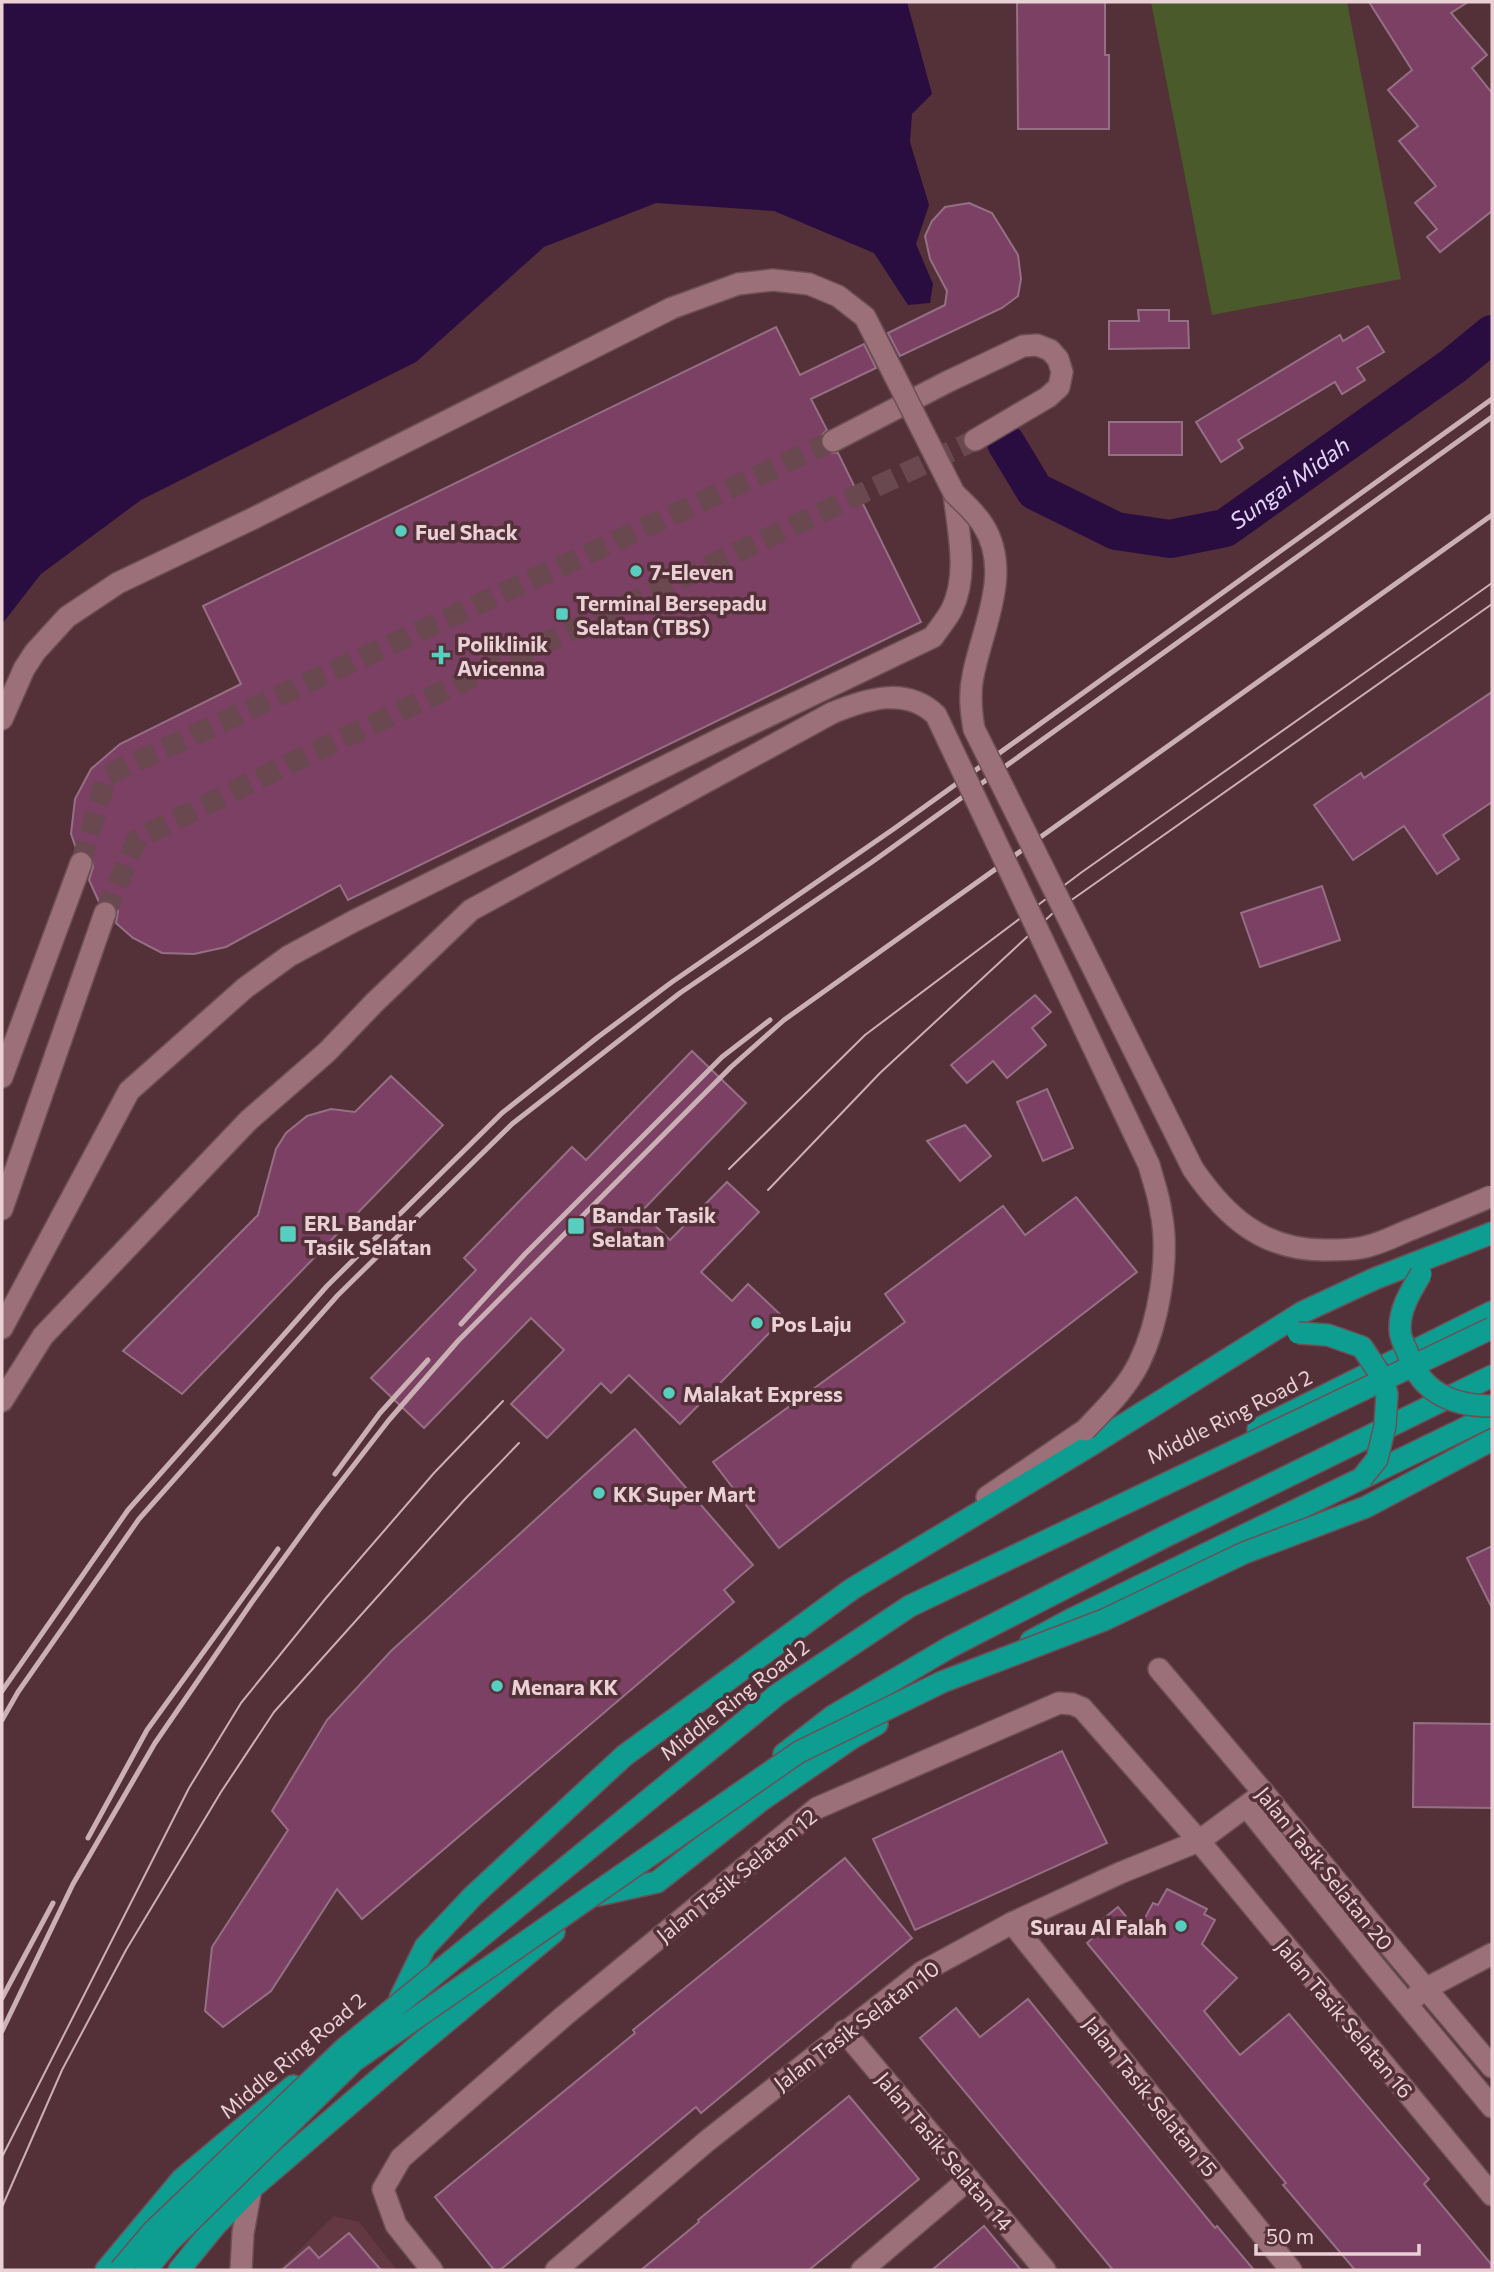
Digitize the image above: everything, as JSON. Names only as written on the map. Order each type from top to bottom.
[{"type":"highway","points":[[400,1998],[425,1947],[473,1896],[624,1756],[852,1589],[1303,1312],[1374,1279],[1492,1233]]},
{"type":"highway","points":[[1470,1241],[1421,1274],[1405,1301],[1400,1330],[1410,1362],[1421,1378],[1445,1399],[1470,1406],[1492,1406]]},
{"type":"highway","name":"Middle Ring Road 2","points":[[106,2270],[182,2179],[400,1998],[811,1668],[863,1633],[973,1570],[1492,1312]]},
{"type":"highway","points":[[120,2270],[153,2231],[345,2048],[778,1694],[910,1606],[1492,1328]]},
{"type":"highway","points":[[1265,1337],[1298,1333],[1328,1335],[1362,1347],[1382,1377],[1387,1394],[1385,1426],[1377,1459],[1362,1478]]},
{"type":"highway","points":[[179,2270],[215,2226],[251,2189],[426,2039],[599,1895],[833,1716],[950,1647],[1177,1531],[1492,1376]]},
{"type":"highway","points":[[599,1895],[657,1882],[764,1799],[852,1738],[1087,1612],[1492,1415]]},
{"type":"highway","points":[[146,2270],[169,2242],[354,2061],[799,1752],[942,1682],[1104,1620],[1244,1553],[1366,1507],[1492,1440]]},
{"type":"street","points":[[2,719],[24,669],[35,652],[67,617],[118,583],[279,506],[672,308],[738,284],[773,279],[809,284],[838,296],[865,317],[954,494],[977,515],[985,528],[994,550],[994,588],[990,617],[973,676],[970,703],[974,729],[1193,1169],[1213,1198],[1261,1237],[1286,1247],[1307,1251],[1343,1251],[1372,1245],[1492,1196]]},
{"type":"street","points":[[832,441],[1023,346],[1037,345],[1050,350],[1058,359],[1062,372],[1059,387],[1048,397],[975,440]]},
{"type":"street","points":[[906,403],[932,460]]},
{"type":"street","points":[[2,1328],[129,1091],[245,988],[289,956],[354,921],[722,738],[933,637],[950,612],[958,594],[961,572],[954,494]]},
{"type":"street","points":[[2,1401],[43,1336],[249,1120],[327,1052],[471,910],[832,713],[864,700],[895,697],[912,700],[936,715],[1149,1165],[1162,1212],[1164,1239],[1160,1301],[1138,1364],[1117,1396],[1086,1430],[852,1589]]},
{"type":"street","points":[[722,738],[832,713]]},
{"type":"street","points":[[2,1077],[81,863]]},
{"type":"street","points":[[2,1209],[105,913]]},
{"type":"street","name":"Jalan Tasik Selatan 20","points":[[1159,1669],[1492,2067]]},
{"type":"street","name":"Jalan Tasik Selatan 12","points":[[432,2270],[396,2225],[383,2189],[401,2158],[564,2016],[817,1808],[1059,1703],[1072,1704],[1082,1708],[1199,1841]]},
{"type":"street","name":"Jalan Tasik Selatan 10","points":[[556,2270],[684,2160],[922,1972],[1012,1923],[1120,1873],[1199,1841],[1264,1793]]},
{"type":"street","name":"Jalan Tasik Selatan 20","points":[[1247,1807],[1492,2107]]},
{"type":"street","name":"Jalan Tasik Selatan 16","points":[[1199,1841],[1492,2195]]},
{"type":"street","name":"Jalan Tasik Selatan 15","points":[[1012,1923],[1291,2270]]},
{"type":"street","points":[[1374,1965],[1394,1951]]},
{"type":"street","points":[[1407,2004],[1425,1989],[1492,1954]]},
{"type":"street","name":"Jalan Tasik Selatan 14","points":[[844,2031],[1045,2270]]},
{"type":"street","points":[[863,2270],[969,2179]]},
{"type":"street","points":[[241,2270],[243,2233],[251,2189]]},
{"type":"shaded area","points":[[2,2],[907,2],[932,94],[912,114],[910,142],[929,205],[916,244],[933,284],[930,303],[908,305],[874,253],[774,211],[656,203],[544,247],[416,362],[141,500],[41,574],[2,624]]},
{"type":"shaded area","points":[[334,2216],[359,2222],[397,2270],[279,2270]]},
{"type":"green space","points":[[1151,2],[1347,2],[1401,279],[1212,315]]},
{"type":"building","points":[[1017,2],[1105,2],[1105,55],[1109,55],[1109,129],[1018,129]]},
{"type":"building","points":[[1369,2],[1468,2],[1451,13],[1487,55],[1472,68],[1492,93],[1492,211],[1440,252],[1427,237],[1437,229],[1415,203],[1436,186],[1399,141],[1418,126],[1388,90],[1412,70]]},
{"type":"building","points":[[969,203],[992,213],[1018,255],[1021,279],[1018,296],[1002,308],[900,356],[888,333],[945,305],[947,291],[930,259],[925,236],[932,221],[945,207]]},
{"type":"building","points":[[1138,310],[1169,310],[1169,321],[1188,321],[1189,348],[1109,349],[1109,321],[1139,321]]},
{"type":"building","points":[[1368,326],[1384,352],[1357,368],[1365,380],[1342,394],[1335,382],[1238,440],[1243,448],[1221,462],[1196,422],[1340,335],[1343,341]]},
{"type":"building","name":"Terminal Bersepadu Selatan (TBS)","points":[[776,327],[800,375],[864,344],[876,368],[811,399],[827,430],[822,435],[821,446],[827,452],[838,453],[921,622],[348,900],[340,885],[226,947],[194,954],[162,953],[133,938],[116,923],[118,911],[115,905],[109,900],[99,902],[89,880],[93,867],[91,855],[85,851],[77,851],[71,834],[75,799],[91,769],[120,744],[241,684],[203,606]]},
{"type":"building","points":[[1109,422],[1182,422],[1182,455],[1109,455]]},
{"type":"building","points":[[1492,692],[1492,802],[1443,835],[1459,859],[1437,874],[1404,826],[1353,860],[1314,805],[1361,773],[1364,778]]},
{"type":"building","points":[[1322,886],[1340,940],[1260,967],[1241,913]]},
{"type":"building","points":[[1035,995],[1051,1012],[1032,1028],[1046,1045],[1007,1078],[993,1061],[967,1083],[951,1065]]},
{"type":"building","points":[[692,1051],[746,1103],[641,1212],[670,1240],[727,1182],[759,1212],[701,1272],[732,1301],[748,1284],[784,1318],[680,1424],[629,1375],[611,1393],[601,1383],[547,1438],[511,1404],[564,1350],[531,1318],[424,1428],[371,1378],[476,1270],[464,1258],[572,1147],[586,1160]]},
{"type":"building","name":"ERL Bandar Tasik Selatan","points":[[391,1076],[443,1125],[182,1394],[123,1351],[258,1215],[276,1149],[286,1133],[307,1116],[331,1109],[355,1112]]},
{"type":"building","points":[[1047,1089],[1073,1148],[1043,1161],[1017,1102]]},
{"type":"building","points":[[965,1125],[991,1156],[960,1181],[927,1141]]},
{"type":"building","points":[[1076,1197],[1137,1272],[779,1548],[713,1462],[905,1322],[885,1294],[1003,1206],[1025,1235]]},
{"type":"building","name":"Menara KK","points":[[635,1429],[753,1565],[724,1590],[734,1602],[362,1919],[337,1889],[271,1991],[223,2027],[205,2011],[212,1947],[288,1830],[272,1811],[327,1720],[391,1651]]},
{"type":"building","points":[[1492,1546],[1492,1608],[1467,1558]]},
{"type":"building","points":[[1414,1723],[1492,1724],[1492,1808],[1413,1807]]},
{"type":"building","points":[[1062,1751],[1107,1843],[915,1930],[873,1839]]},
{"type":"building","points":[[845,1858],[912,1938],[701,2113],[696,2107],[500,2270],[494,2270],[435,2197],[635,2033],[633,2030]]},
{"type":"building","points":[[1167,1889],[1207,1909],[1204,1914],[1215,1920],[1202,1944],[1237,1978],[1204,2011],[1240,2055],[1289,2014],[1429,2179],[1424,2184],[1492,2265],[1492,2270],[1355,2270],[1087,1943],[1096,1935],[1091,1929],[1118,1907],[1138,1931],[1153,1903],[1158,1905]]},
{"type":"building","points":[[1028,1999],[1215,2228],[1217,2226],[1254,2270],[1113,2270],[920,2038],[956,2008],[980,2037]]},
{"type":"building","points":[[849,2096],[919,2179],[809,2270],[641,2270],[699,2222],[698,2220]]},
{"type":"building","points":[[984,2226],[1021,2270],[932,2270]]},
{"type":"building","points":[[349,2233],[381,2270],[282,2270],[309,2247],[319,2258]]},
{"type":"waterway","name":"Sungai Midah","points":[[1006,443],[1035,491],[1116,531],[1170,539],[1225,528],[1453,366],[1492,334]]},
{"type":"tunnel","points":[[105,913],[137,839],[282,767],[975,440]]},
{"type":"tunnel","points":[[81,863],[107,775],[833,441]]},
{"type":"tram line","points":[[729,1169],[865,1035],[1082,872],[1492,583]]},
{"type":"tram line","points":[[768,1190],[880,1073],[1053,913],[1492,604]]},
{"type":"tram line","points":[[2,2157],[189,1788],[241,1703],[326,1598],[434,1473],[503,1401]]},
{"type":"tram line","points":[[2,2207],[62,2070],[126,1950],[221,1792],[274,1712],[465,1499],[519,1443]]},
{"type":"railway","points":[[2,1691],[128,1510],[327,1286],[502,1113],[672,982],[895,828],[1492,399]]},
{"type":"railway","points":[[2,1720],[18,1692],[139,1519],[338,1295],[512,1124],[680,993],[872,862],[1492,417]]},
{"type":"railway","points":[[2,2031],[73,1884],[155,1743],[319,1510],[389,1420],[458,1341],[731,1067],[784,1020],[1492,515]]},
{"type":"railway","points":[[461,1324],[525,1254],[722,1057],[770,1020]]},
{"type":"railway","points":[[335,1474],[380,1413],[428,1360]]},
{"type":"railway","points":[[88,1838],[147,1730],[278,1549]]},
{"type":"railway","points":[[2,1998],[53,1903]]},
{"type":"place","name":"Fuel Shack","points":[[401,531]]},
{"type":"place","name":"7-Eleven","points":[[636,571]]},
{"type":"place","name":"Terminal Bersepadu Selatan (TBS)","points":[[562,614]]},
{"type":"place","name":"Poliklinik Avicenna","points":[[441,655]]},
{"type":"place","name":"Bandar Tasik Selatan","points":[[576,1226]]},
{"type":"place","name":"ERL Bandar Tasik Selatan","points":[[288,1234]]},
{"type":"place","name":"Pos Laju","points":[[757,1323]]},
{"type":"place","name":"Malakat Express","points":[[669,1393]]},
{"type":"place","name":"KK Super Mart","points":[[599,1493]]},
{"type":"place","name":"Menara KK","points":[[497,1686]]},
{"type":"place","name":"Surau Al Falah","points":[[1181,1926]]}]
